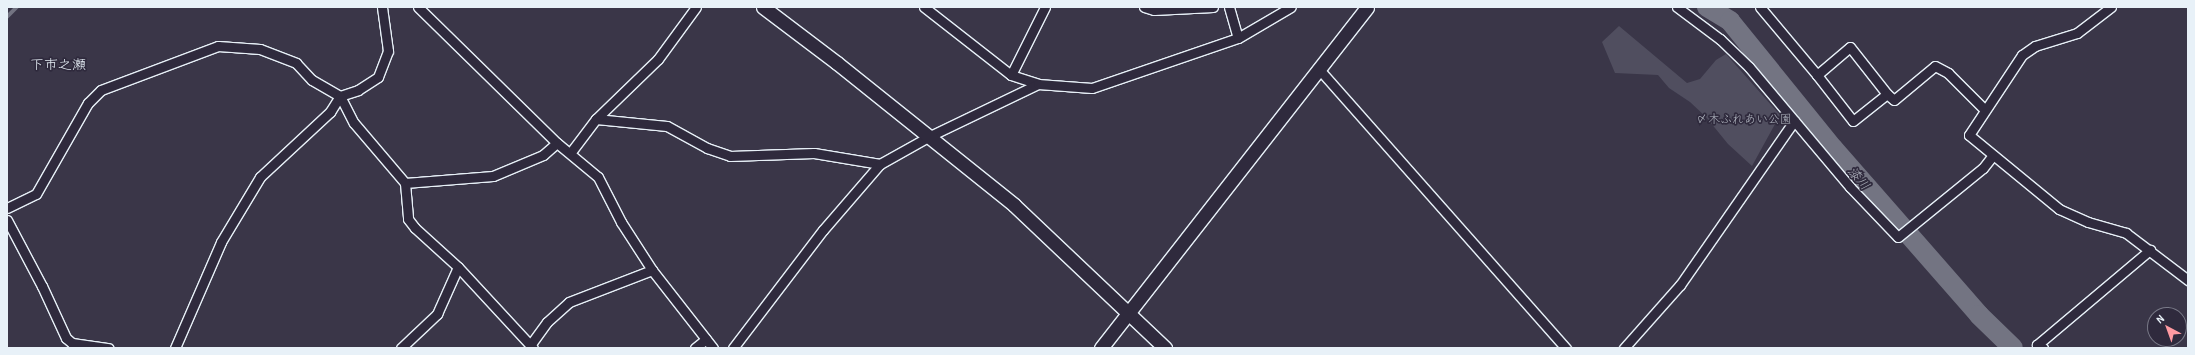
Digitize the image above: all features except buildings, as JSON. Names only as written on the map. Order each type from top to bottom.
[{"type":"street","points":[[175,348],[221,242],[260,177],[330,112],[340,96],[358,90],[378,77],[388,51],[382,7]]},
{"type":"street","points":[[418,7],[557,143],[571,152],[598,177],[621,222],[652,270],[713,348]]},
{"type":"street","points":[[571,152],[596,118],[658,59],[696,7]]},
{"type":"street","points":[[763,7],[930,136],[1014,205],[1164,348]]},
{"type":"street","points":[[924,7],[1011,74],[1038,84],[1092,88],[1238,38],[1291,7]]},
{"type":"street","points":[[1011,74],[1045,7]]},
{"type":"street","points":[[1144,7],[1154,10],[1213,7]]},
{"type":"street","points":[[1229,7],[1238,38]]},
{"type":"street","points":[[1101,348],[1367,7]]},
{"type":"street","points":[[1677,7],[1720,39],[1749,67],[1794,121],[1898,237],[1983,168],[1993,155]]},
{"type":"street","points":[[1760,7],[1853,121],[1887,94]]},
{"type":"street","points":[[2111,7],[2077,33],[2035,46],[2022,55],[1969,135],[2059,209],[2088,222],[2126,233],[2188,280]]},
{"type":"street","points":[[7,208],[36,194],[88,103],[101,90],[218,46],[260,49],[296,63],[312,80],[340,96],[354,123],[405,183],[408,219],[415,228],[458,267],[532,346],[547,322],[569,302],[652,270]]},
{"type":"street","points":[[1817,75],[1850,47],[1887,94],[1894,100],[1935,66],[1948,73],[1985,110]]},
{"type":"street","points":[[1318,68],[1566,348]]},
{"type":"street","points":[[733,348],[823,230],[880,164],[930,136],[1038,84]]},
{"type":"street","points":[[596,118],[666,126],[707,148],[730,156],[814,153],[880,164]]},
{"type":"street","points":[[1624,348],[1680,285],[1794,121]]},
{"type":"street","points":[[405,183],[493,176],[543,155],[557,143]]},
{"type":"street","points":[[7,220],[42,286],[66,338],[72,343],[109,348]]},
{"type":"street","points":[[2043,348],[2037,345],[2150,250]]},
{"type":"street","points":[[401,348],[437,314],[458,267]]},
{"type":"street","points":[[695,348],[706,339]]},
{"type":"green space","name":"〆木ふれあい公園","points":[[1619,26],[1687,83],[1700,79],[1716,60],[1726,54],[1780,115],[1752,166],[1728,144],[1706,117],[1690,102],[1669,88],[1658,75],[1615,73],[1602,42]]},
{"type":"waterway","name":"漆川","points":[[7,17],[17,7]]},
{"type":"waterway","name":"漆川","points":[[1707,7],[1730,21],[1833,148],[1979,315],[2013,348]]},
{"type":"district","name":"下市之瀬","points":[[58,64]]}]
